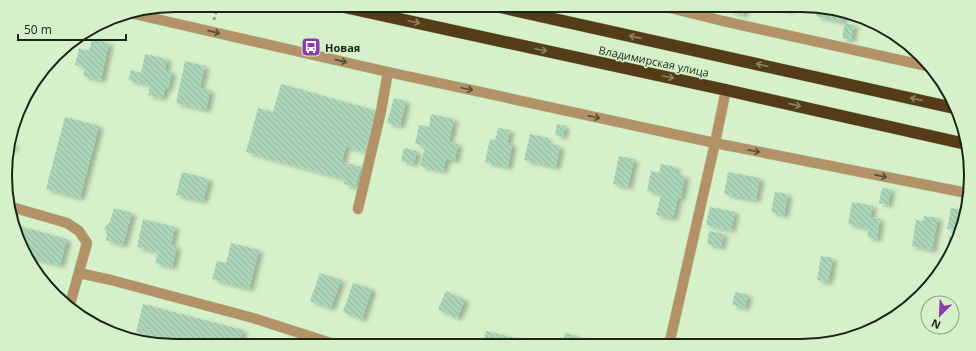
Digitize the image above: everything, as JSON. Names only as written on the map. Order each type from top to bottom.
[{"type":"highway","name":"Владимирская улица","points":[[367,12],[961,143]]},
{"type":"highway","name":"Владимирская улица","points":[[522,12],[949,107]]},
{"type":"street","points":[[686,12],[920,64]]},
{"type":"street","points":[[142,16],[388,72],[715,143],[963,192]]},
{"type":"street","points":[[358,209],[381,111],[388,72]]},
{"type":"street","points":[[670,339],[726,90]]},
{"type":"street","points":[[15,208],[67,223],[79,231],[87,243],[71,301]]},
{"type":"street","points":[[79,273],[119,282],[253,318],[318,339]]},
{"type":"path","points":[[213,24],[216,12]]},
{"type":"building","points":[[732,12],[744,12],[743,15]]},
{"type":"building","points":[[817,13],[843,18],[842,22],[816,16]]},
{"type":"building","points":[[845,23],[854,25],[851,40],[842,38]]},
{"type":"building","points":[[92,39],[109,43],[101,80],[83,76],[85,67],[75,65],[79,48],[89,51]]},
{"type":"building","points":[[145,54],[167,59],[165,70],[172,72],[168,89],[165,88],[163,98],[148,95],[150,85],[128,80],[131,70],[141,73]]},
{"type":"building","points":[[185,61],[205,66],[200,88],[210,90],[206,110],[176,103]]},
{"type":"building","points":[[281,84],[377,111],[366,152],[346,146],[342,162],[361,167],[355,187],[344,184],[345,179],[246,152],[258,108],[273,112]]},
{"type":"building","points":[[394,98],[406,101],[400,126],[387,123]]},
{"type":"building","points":[[431,114],[454,119],[449,142],[458,144],[455,160],[446,159],[443,171],[420,166],[425,146],[415,144],[419,125],[429,127]]},
{"type":"building","points":[[65,117],[99,126],[80,198],[46,189]]},
{"type":"building","points":[[557,124],[565,126],[563,137],[555,135]]},
{"type":"building","points":[[498,128],[510,130],[507,143],[512,144],[508,167],[485,162],[490,139],[495,140]]},
{"type":"building","points":[[530,134],[548,138],[547,143],[560,146],[556,167],[524,160]]},
{"type":"building","points":[[404,148],[417,151],[414,164],[401,161]]},
{"type":"building","points":[[619,156],[634,159],[628,187],[613,184]]},
{"type":"building","points":[[661,164],[676,167],[675,173],[685,176],[681,198],[678,197],[673,218],[656,215],[661,194],[647,191],[651,171],[659,173]]},
{"type":"building","points":[[182,172],[209,179],[203,201],[176,195]]},
{"type":"building","points":[[728,172],[760,178],[756,200],[724,194]]},
{"type":"building","points":[[882,188],[891,189],[888,205],[879,203]]},
{"type":"building","points":[[775,192],[788,194],[784,215],[771,212]]},
{"type":"building","points":[[852,202],[873,206],[870,217],[880,219],[877,239],[867,237],[869,228],[848,224]]},
{"type":"building","points":[[710,207],[735,212],[731,230],[706,225]]},
{"type":"building","points":[[114,208],[132,213],[123,245],[106,240],[107,234],[104,228],[110,222]]},
{"type":"building","points":[[951,208],[960,210],[954,230],[947,229]]},
{"type":"building","points":[[924,216],[938,218],[932,250],[912,246],[916,220],[923,221]]},
{"type":"building","points":[[143,219],[175,227],[171,245],[177,247],[172,267],[155,263],[158,252],[137,247]]},
{"type":"building","points":[[21,226],[67,239],[60,265],[35,259],[24,238]]},
{"type":"building","points":[[709,231],[724,234],[721,247],[707,244]]},
{"type":"building","points":[[949,236],[952,237],[952,238],[947,248]]},
{"type":"building","points":[[231,243],[259,250],[249,289],[212,279],[217,261],[226,263]]},
{"type":"building","points":[[821,256],[833,258],[828,282],[817,280]]},
{"type":"building","points":[[320,273],[341,280],[331,308],[310,301]]},
{"type":"building","points":[[353,283],[372,289],[362,319],[343,312]]},
{"type":"building","points":[[446,291],[465,300],[457,318],[438,309]]},
{"type":"building","points":[[735,292],[748,295],[745,308],[732,305]]},
{"type":"building","points":[[143,304],[243,330],[241,339],[165,339],[136,332]]},
{"type":"building","points":[[486,331],[519,339],[484,339]]},
{"type":"building","points":[[565,333],[577,336],[576,339],[564,339]]},
{"type":"place","name":"Новая","points":[[311,47]]}]
